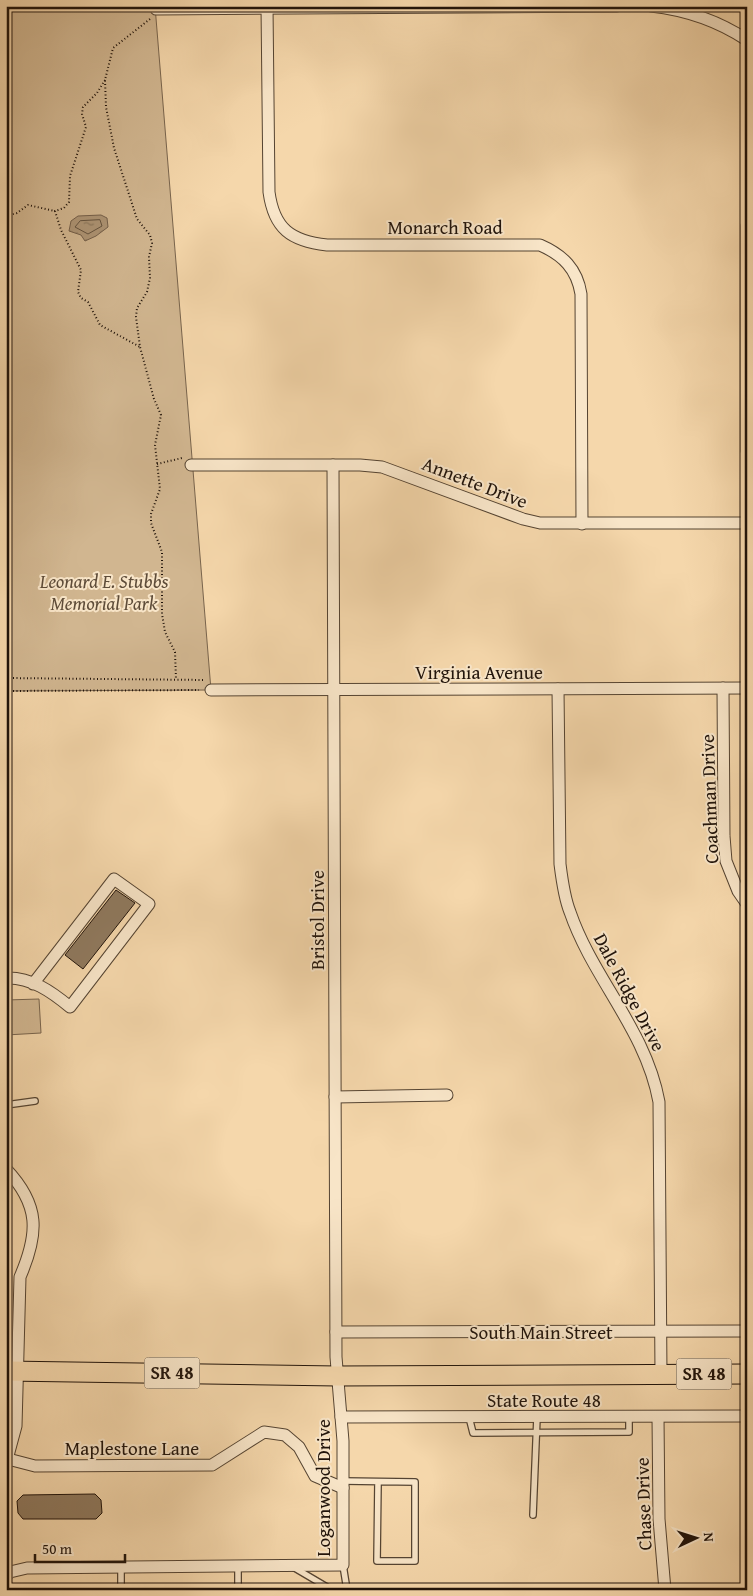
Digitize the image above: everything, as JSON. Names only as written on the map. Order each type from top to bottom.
[{"type":"main road","name":"SR 48","points":[[11,1371],[338,1376],[747,1374]]},
{"type":"street","points":[[156,9],[617,6]]},
{"type":"street","points":[[651,6],[691,13],[711,20],[747,40]]},
{"type":"street","name":"Monarch Road","points":[[267,7],[269,192],[274,216],[290,234],[308,243],[327,245],[540,245],[553,250],[565,260],[574,272],[581,294],[582,524]]},
{"type":"street","points":[[747,226],[747,452]]},
{"type":"street","name":"Annette Drive","points":[[191,465],[382,467],[523,519],[540,523],[747,523]]},
{"type":"street","name":"Bristol Drive","points":[[333,465],[336,1332],[338,1376]]},
{"type":"street","name":"Virginia Avenue","points":[[209,685],[334,690],[747,688]]},
{"type":"street","name":"Coachman Drive","points":[[723,688],[724,836],[726,861],[738,891],[747,904]]},
{"type":"street","name":"Dale Ridge Drive","points":[[558,689],[560,864],[563,887],[576,928],[646,1054],[659,1102],[661,1374]]},
{"type":"street","points":[[6,978],[14,978],[34,984],[45,987],[70,1007],[148,904],[114,879],[34,984]]},
{"type":"street","points":[[335,1097],[447,1095]]},
{"type":"street","points":[[6,1169],[18,1181],[29,1201],[34,1222],[29,1255],[20,1276],[11,1371],[16,1426],[7,1461]]},
{"type":"street","name":"South Main Street","points":[[336,1332],[747,1331]]},
{"type":"street","name":"Loganwood Drive","points":[[6,1576],[10,1572],[27,1568],[343,1565],[343,1484],[338,1376]]},
{"type":"street","name":"State Route 48","points":[[341,1417],[747,1416]]},
{"type":"street","name":"Chase Drive","points":[[658,1417],[658,1519],[665,1590]]},
{"type":"street","name":"Maplestone Lane","points":[[7,1461],[35,1466],[212,1465],[264,1432],[285,1435],[298,1447],[315,1476],[343,1484]]},
{"type":"lane","points":[[6,1105],[36,1101]]},
{"type":"lane","points":[[469,1417],[472,1433],[535,1433],[629,1432],[628,1417]]},
{"type":"lane","points":[[533,1515],[537,1417]]},
{"type":"lane","points":[[343,1484],[378,1482],[415,1482],[414,1561],[377,1561],[378,1482]]},
{"type":"lane","points":[[343,1565],[347,1590]]},
{"type":"lane","points":[[238,1566],[238,1590]]},
{"type":"lane","points":[[292,1566],[332,1590]]},
{"type":"lane","points":[[120,1590],[121,1567]]},
{"type":"path","points":[[6,216],[17,213],[28,205],[55,211],[64,208],[69,202],[70,176],[86,127],[82,114],[83,107],[97,93],[104,80],[113,48],[141,28],[151,18],[156,9]]},
{"type":"path","points":[[104,80],[106,107],[114,148],[136,219],[150,235],[152,243],[147,292],[137,308],[140,347],[154,400],[161,415],[155,445],[160,489],[151,514],[151,523],[162,552],[162,614],[165,632],[175,652],[176,679]]},
{"type":"path","points":[[55,211],[61,230],[81,270],[78,292],[81,298],[88,302],[100,325],[140,347]]},
{"type":"path","points":[[157,464],[190,458],[191,465]]},
{"type":"path","points":[[6,678],[176,679],[209,685]]},
{"type":"path","points":[[6,692],[209,685]]},
{"type":"green space","name":"Leonard E. Stubbs Memorial Park","points":[[6,6],[155,6],[211,690],[6,691]]},
{"type":"green space","points":[[39,999],[41,1033],[6,1035],[6,1000]]},
{"type":"water","points":[[101,215],[107,218],[108,227],[96,236],[85,241],[81,235],[69,231],[71,221],[78,216]]},
{"type":"building","points":[[116,890],[135,903],[83,969],[65,955]]},
{"type":"building","points":[[95,1494],[101,1500],[102,1513],[96,1519],[23,1519],[18,1513],[17,1501],[23,1495]]}]
